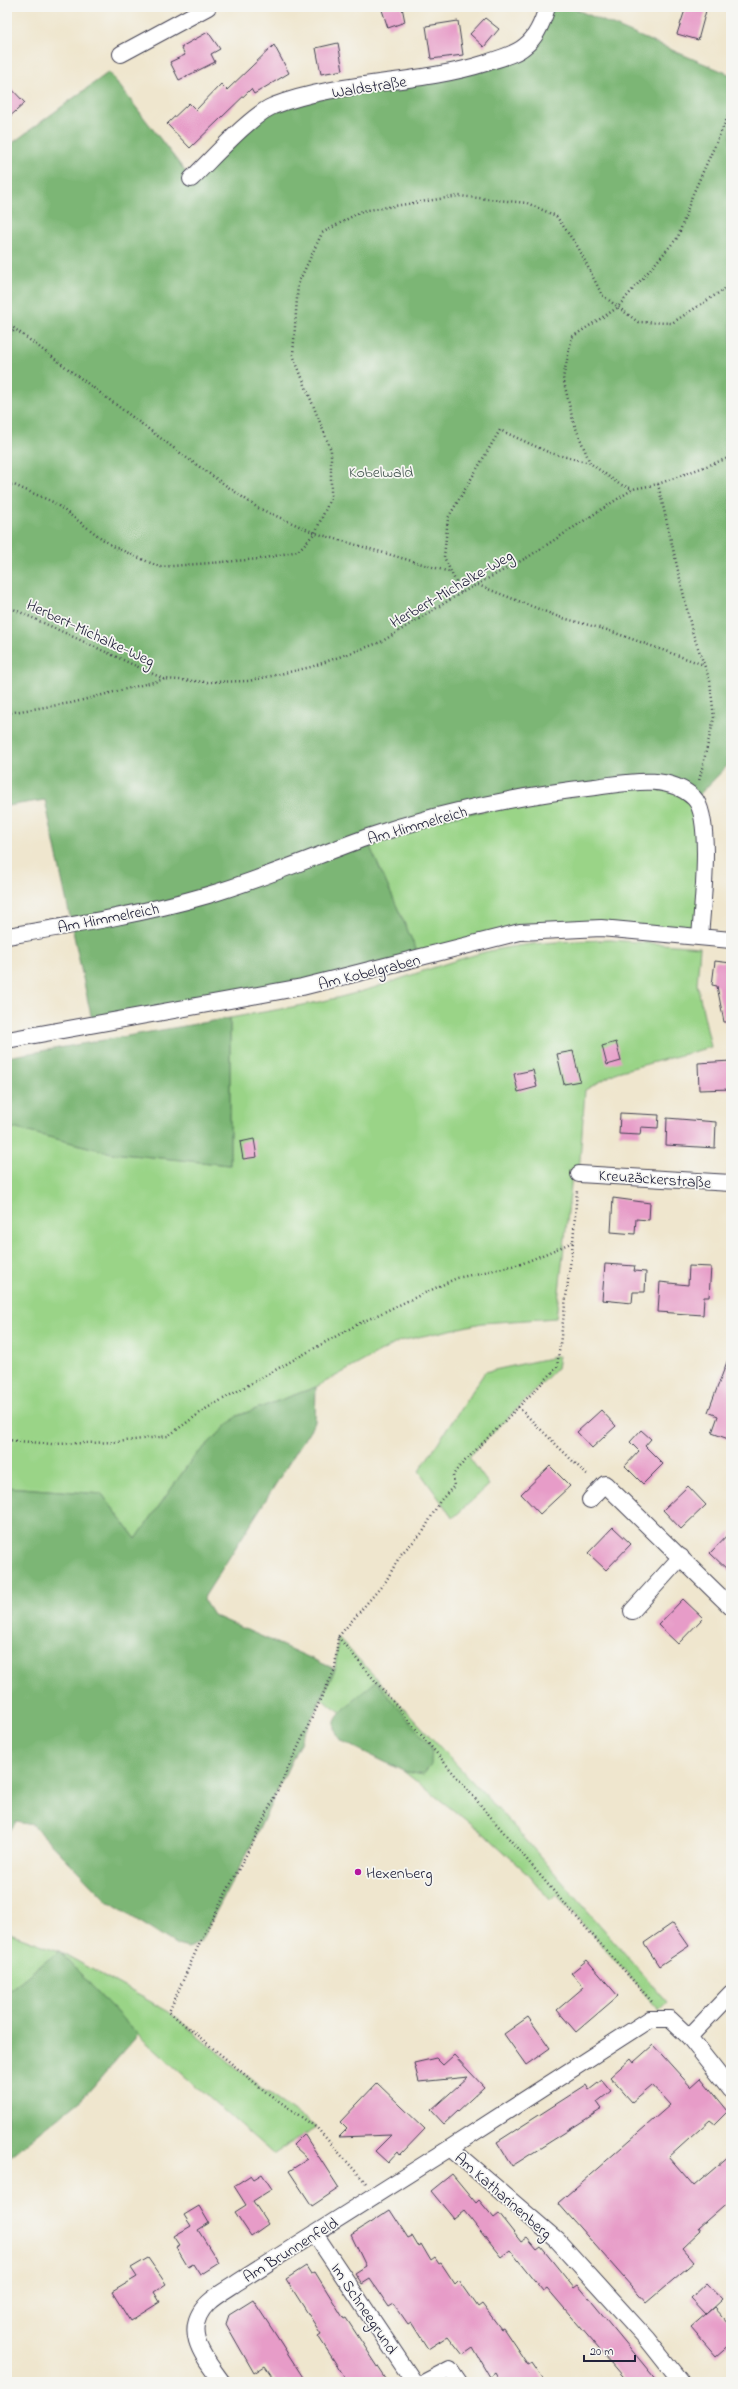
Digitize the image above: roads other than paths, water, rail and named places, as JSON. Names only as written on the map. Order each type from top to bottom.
[{"type":"street","points":[[121,54],[208,7]]},
{"type":"street","name":"Waldstraße","points":[[191,179],[245,126],[271,107],[308,95],[449,74],[503,57],[526,46],[534,37],[548,7]]},
{"type":"street","name":"Am Himmelreich","points":[[7,936],[166,905],[207,895],[268,875],[366,838],[406,825],[500,802],[554,792],[640,782],[670,785],[695,799],[700,808],[705,830],[700,937]]},
{"type":"street","name":"Am Kobelgraben","points":[[7,1040],[302,987],[520,932],[601,928],[731,940]]},
{"type":"street","name":"Kreuzäckerstraße","points":[[578,1174],[731,1183]]},
{"type":"street","points":[[595,1494],[605,1484],[731,1607]]},
{"type":"street","points":[[632,1611],[681,1557]]},
{"type":"street","points":[[731,1993],[689,2038],[731,2090]]},
{"type":"street","name":"Am Katharinenberg","points":[[682,2382],[647,2339],[557,2240],[450,2148],[650,2019],[670,2019],[689,2038]]},
{"type":"street","name":"Am Brunnenfeld","points":[[222,2382],[195,2339],[196,2321],[207,2304],[238,2282],[316,2234],[375,2194],[450,2148]]},
{"type":"street","name":"Im Schneegrund","points":[[316,2234],[414,2382]]},
{"type":"street","points":[[425,2382],[450,2369],[459,2382]]},
{"type":"place","name":"Hexenberg","points":[[358,1872]]},
{"type":"park label","name":"Kobelwald","points":[[381,471]]}]
